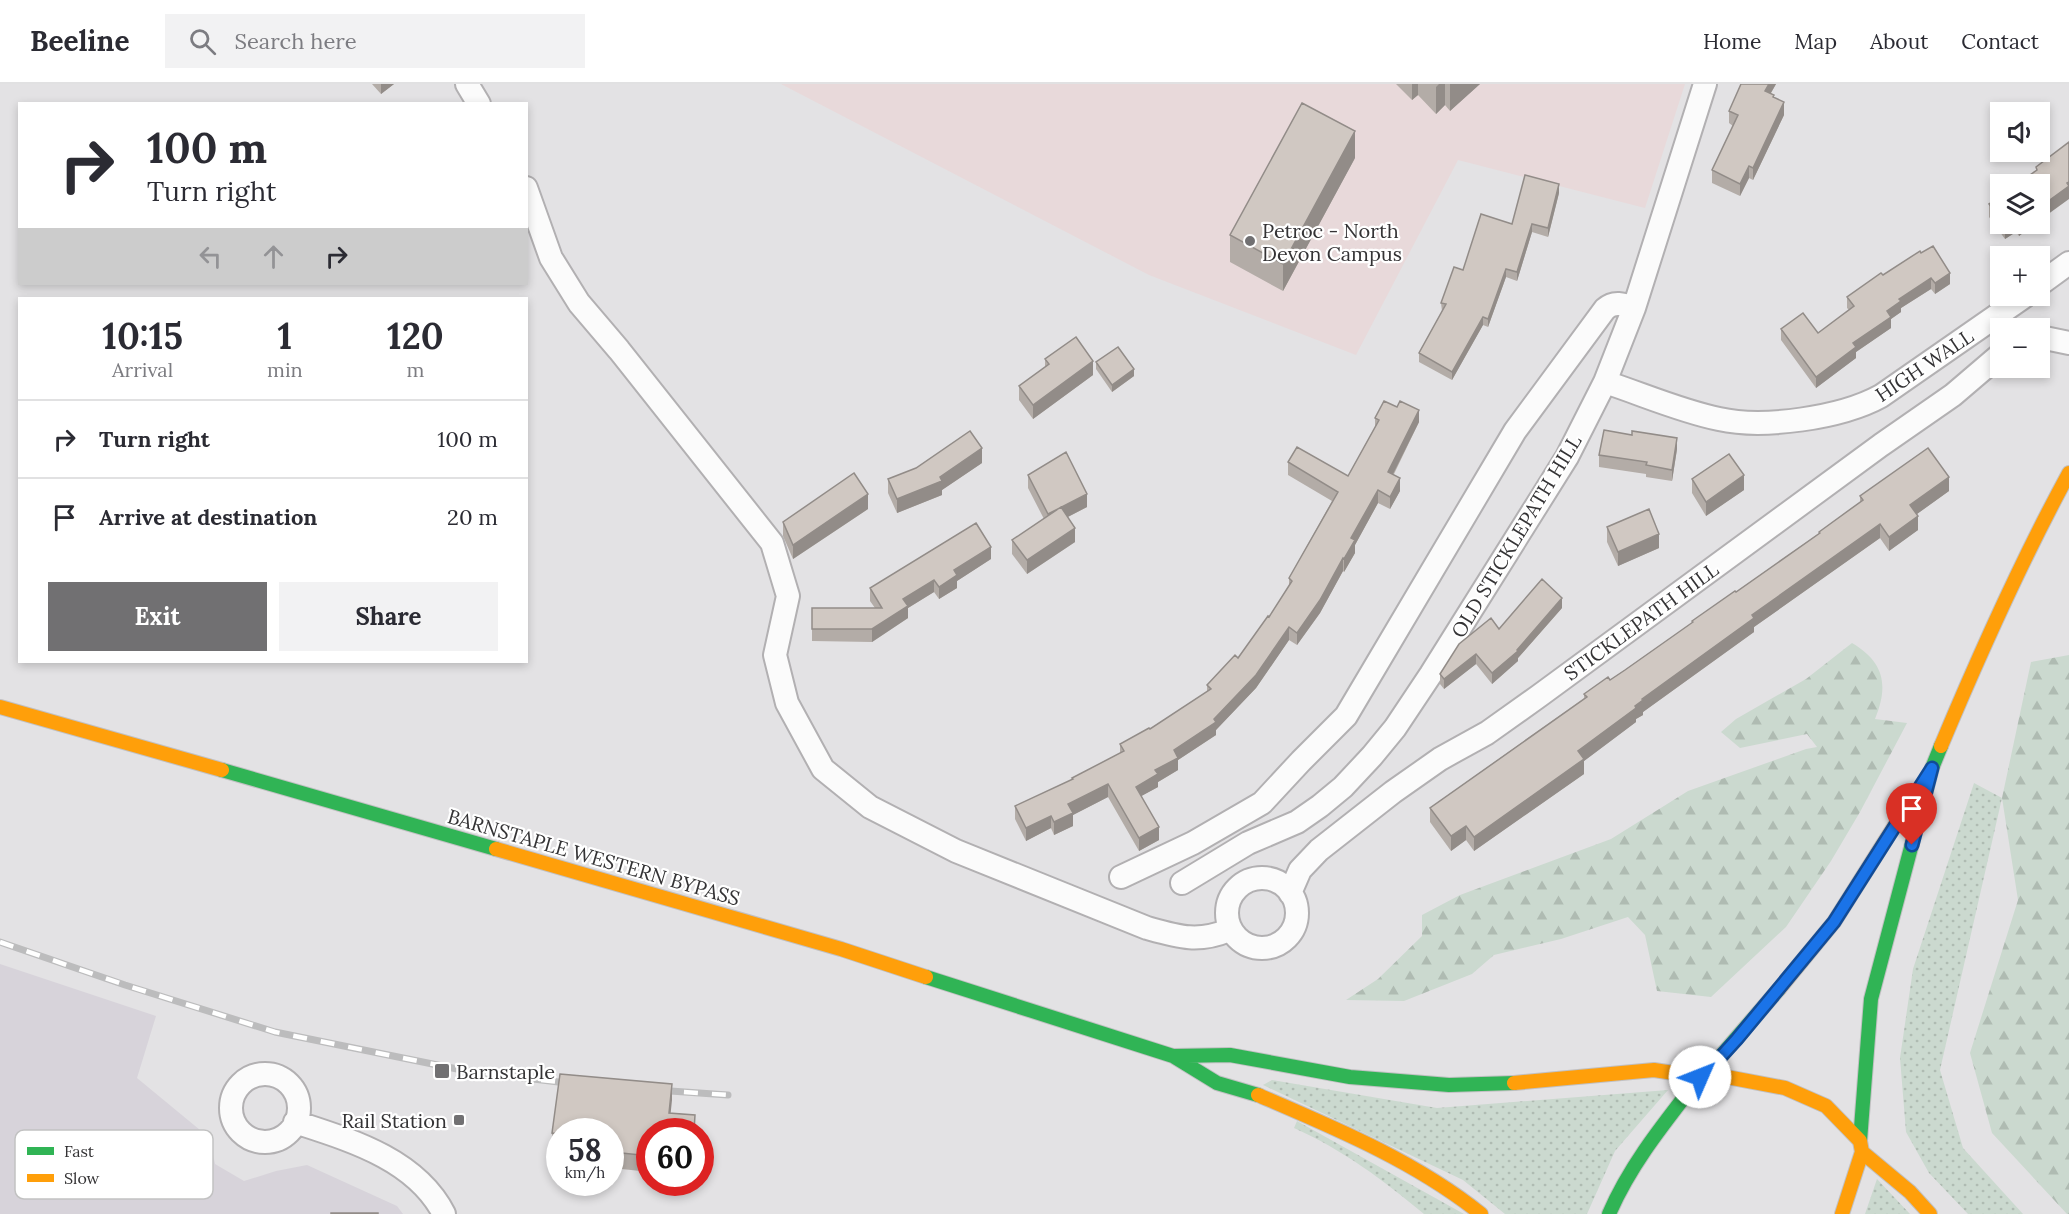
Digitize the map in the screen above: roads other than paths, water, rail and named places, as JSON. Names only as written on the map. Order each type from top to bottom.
[{"type":"main road","points":[[1842,1214],[1861,1146],[1871,999],[1932,768],[1972,672],[2051,506],[2069,474]]},
{"type":"main road","name":"BARNSTAPLE WESTERN BYPASS","points":[[0,706],[402,820],[622,887],[841,949],[1173,1056],[1217,1083],[1257,1095],[1322,1122],[1407,1164],[1460,1197],[1481,1214]]},
{"type":"main road","points":[[1609,1214],[1617,1194],[1639,1158],[1703,1075],[1737,1039],[1834,922],[1932,768]]},
{"type":"main road","name":"BARNSTAPLE WESTERN BYPASS","points":[[1173,1056],[1230,1055],[1350,1077],[1449,1085],[1528,1083],[1654,1070],[1703,1075],[1785,1088],[1796,1092],[1826,1106],[1861,1146]]},
{"type":"main road","points":[[1861,1146],[1930,1214]]},
{"type":"street","points":[[467,84],[478,102]]},
{"type":"street","name":"OLD STICKLEPATH HILL","points":[[1182,883],[1248,843],[1297,822],[1343,787],[1395,728],[1431,674],[1567,457],[1605,381],[1634,308],[1705,84]]},
{"type":"street","points":[[528,194],[551,258],[579,303],[626,358],[772,543],[788,596],[775,655],[787,703],[823,769],[870,807],[956,850],[1147,928],[1180,938],[1197,939],[1215,936],[1229,930]]},
{"type":"street","points":[[2050,277],[2069,263]]},
{"type":"street","points":[[1121,878],[1193,843],[1262,803],[1346,716],[1515,431],[1605,309],[1610,304],[1619,303],[1634,308]]},
{"type":"street","name":"HIGH WALL","points":[[1605,381],[1718,419],[1753,422],[1809,418],[1864,406],[2011,306]]},
{"type":"street","points":[[2050,339],[2069,343]]},
{"type":"street","name":"STICKLEPATH HILL","points":[[1290,893],[1300,870],[1319,850],[1393,792],[1440,759],[1487,733],[1539,696],[1881,445],[1953,395],[1990,363]]},
{"type":"street","points":[[1265,878],[1281,884],[1290,893],[1295,901],[1297,916],[1292,930],[1284,940],[1274,946],[1257,948],[1245,944],[1229,930],[1227,910],[1230,899],[1236,889],[1244,883],[1265,878]]},
{"type":"street","points":[[295,1122],[351,1140],[393,1162],[419,1180],[444,1214]]},
{"type":"railway","points":[[0,942],[125,985],[275,1032],[467,1071],[575,1084]]},
{"type":"railway","points":[[656,1090],[728,1095]]},
{"type":"place","name":"Petroc - North Devon Campus","points":[[1250,241]]},
{"type":"place","name":"Barnstaple","points":[[442,1071]]},
{"type":"place","name":"Rail Station","points":[[459,1120]]}]
